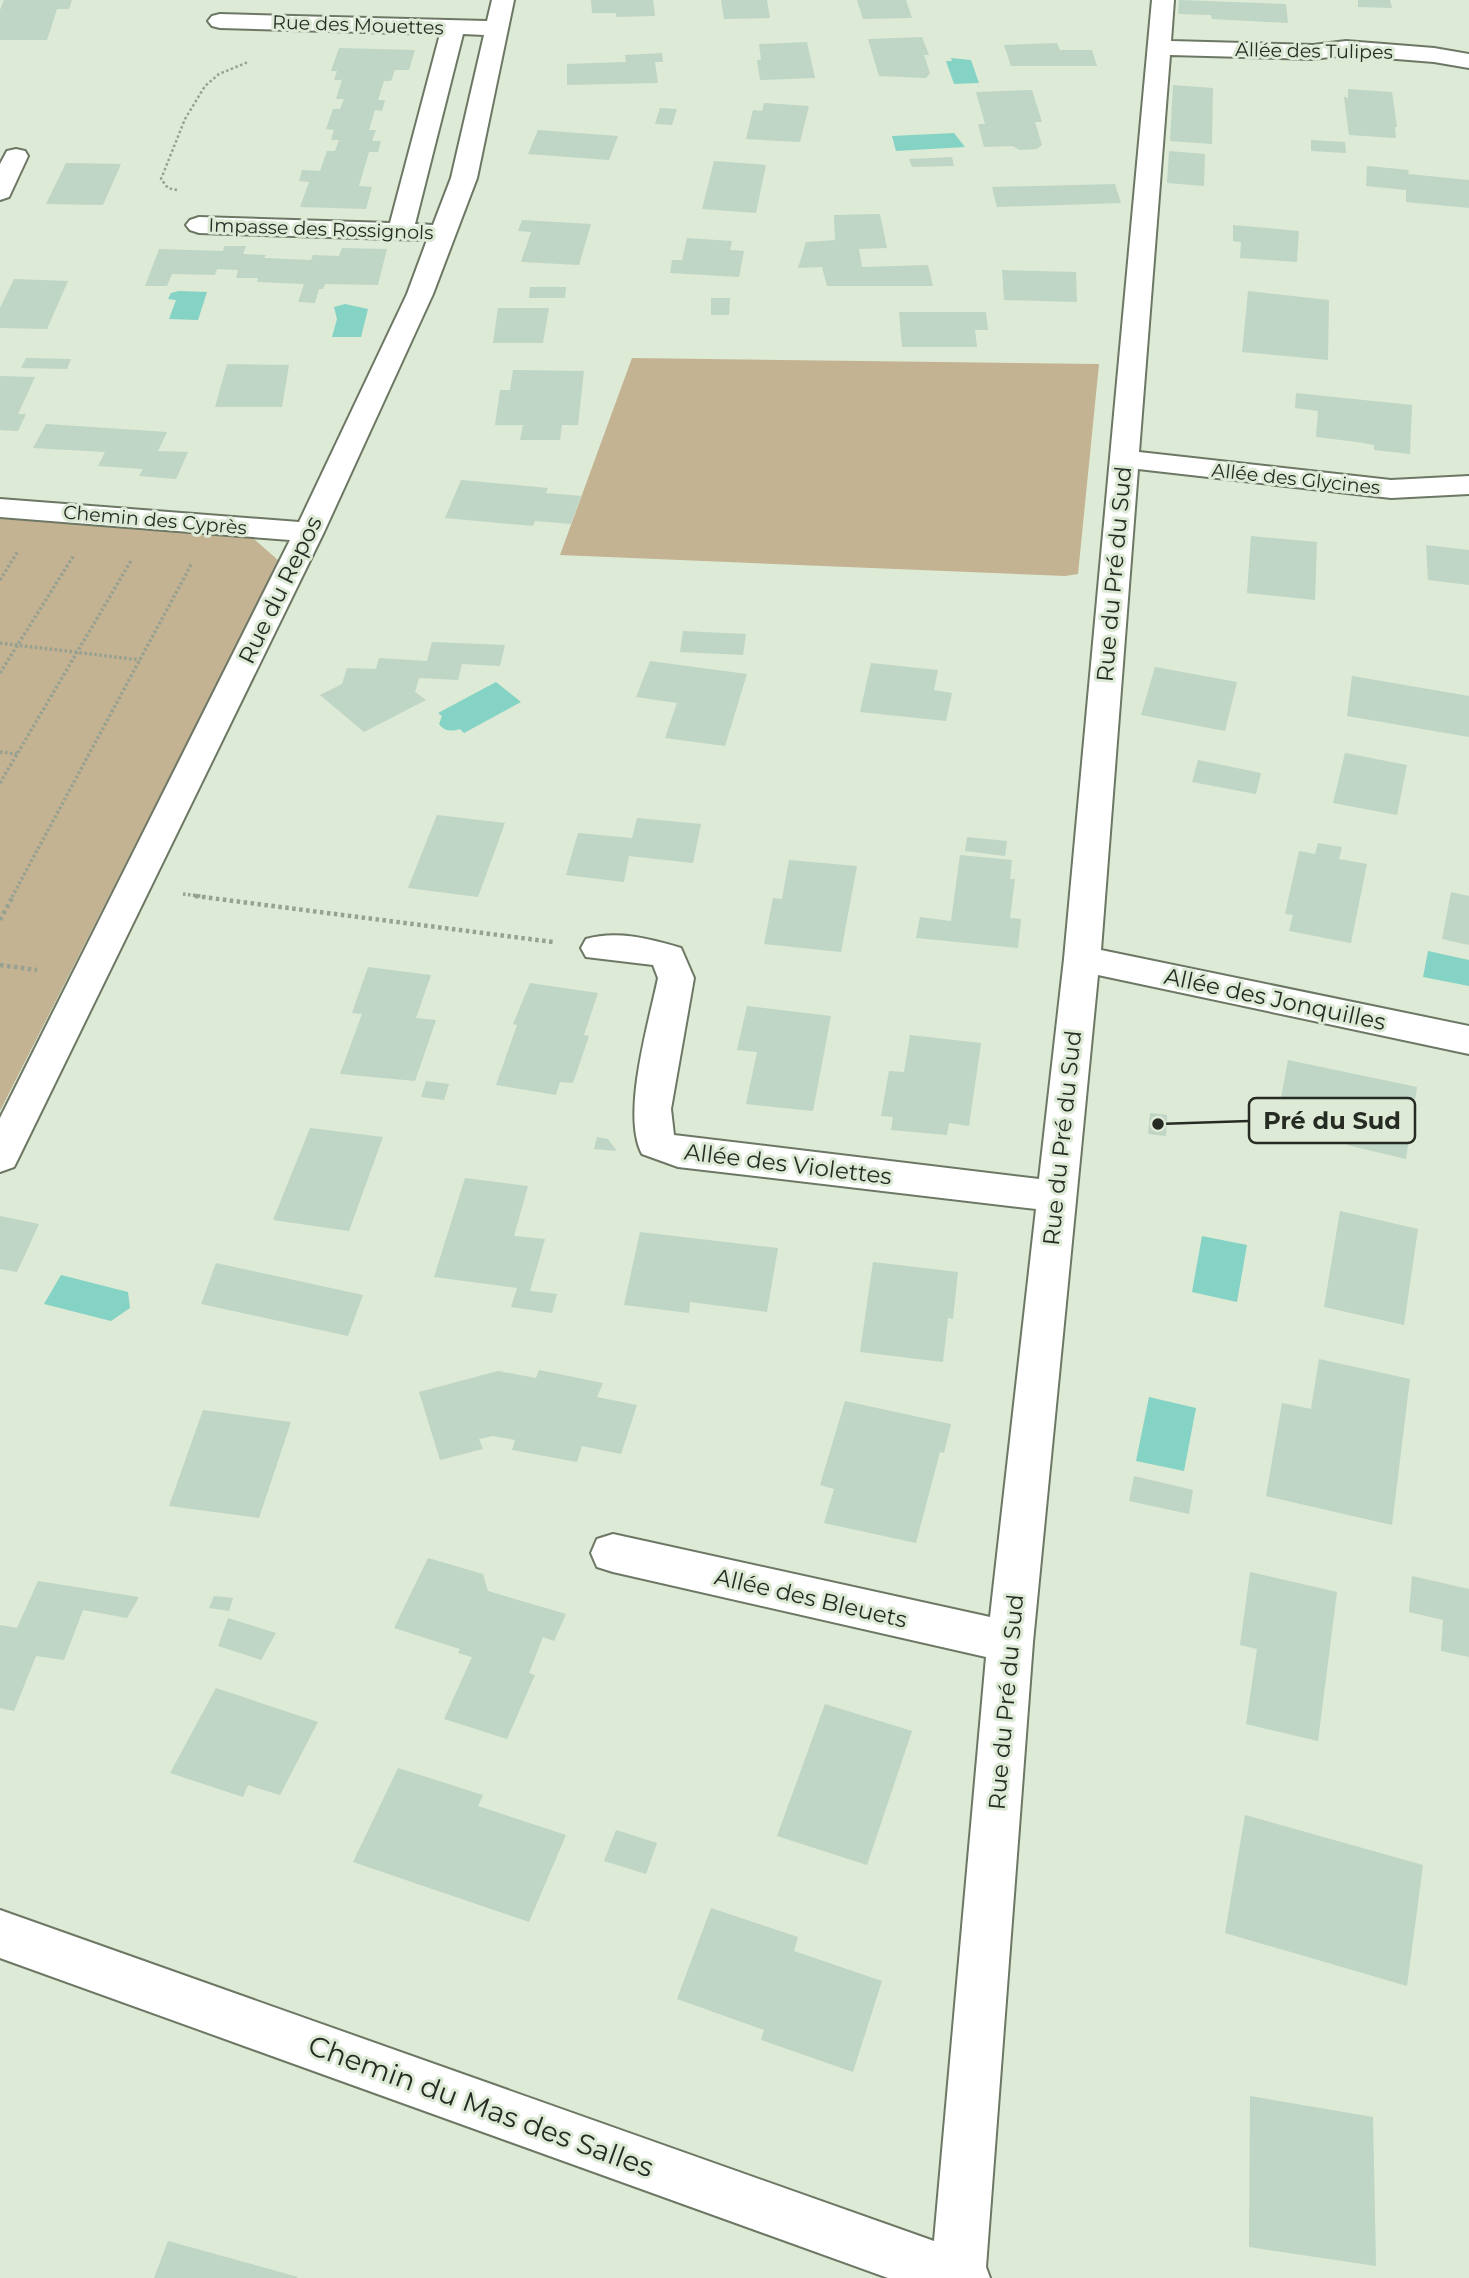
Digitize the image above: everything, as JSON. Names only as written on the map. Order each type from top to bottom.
[{"type":"street","name":"Rue du Pré du Sud","points":[[960,2277],[1010,1642],[1082,959],[1163,0]]},
{"type":"street","name":"Rue des Mouettes","points":[[220,21],[453,27],[499,14]]},
{"type":"street","name":"Rue du Repos","points":[[0,1157],[309,533],[420,294],[464,178],[499,14]]},
{"type":"street","points":[[401,230],[453,27]]},
{"type":"street","name":"Allée des Tulipes","points":[[1159,48],[1313,52],[1346,48],[1434,55],[1469,61]]},
{"type":"street","points":[[0,192],[16,156]]},
{"type":"street","name":"Impasse des Rossignols","points":[[199,225],[443,233]]},
{"type":"street","name":"Allée des Glycines","points":[[1123,459],[1391,489],[1469,485]]},
{"type":"street","name":"Chemin des Cyprès","points":[[0,508],[309,533]]},
{"type":"street","name":"Allée des Violettes","points":[[599,948],[647,951],[668,957],[676,978],[652,1109],[656,1144],[678,1153],[1056,1196]]},
{"type":"street","name":"Allée des Jonquilles","points":[[1082,959],[1469,1040]]},
{"type":"street","name":"Allée des Bleuets","points":[[613,1553],[1010,1642]]},
{"type":"street","name":"Chemin du Mas des Salles","points":[[0,1934],[960,2277]]},
{"type":"path","points":[[199,225],[196,212],[205,202],[199,196],[168,188],[161,179],[180,131],[206,84],[248,62],[262,22]]},
{"type":"path","points":[[0,673],[78,549]]},
{"type":"path","points":[[0,783],[136,552]]},
{"type":"path","points":[[0,920],[196,556]]},
{"type":"path","points":[[0,643],[140,660]]},
{"type":"path","points":[[0,752],[17,754]]},
{"type":"path","points":[[134,887],[599,948]]},
{"type":"path","points":[[32,982],[39,970]]},
{"type":"shaded area","points":[[632,358],[1099,364],[1078,574],[1065,576],[560,555]]},
{"type":"shaded area","points":[[0,518],[253,538],[279,561],[0,1111]]},
{"type":"water","points":[[951,58],[971,60],[979,83],[954,84],[946,61],[952,61]]},
{"type":"water","points":[[954,133],[965,147],[896,151],[892,136]]},
{"type":"water","points":[[207,292],[198,320],[169,319],[176,300],[168,299],[171,293]]},
{"type":"water","points":[[345,304],[368,309],[361,337],[332,337],[337,319],[334,307]]},
{"type":"water","points":[[496,682],[521,702],[464,733],[460,729],[445,729],[439,724],[442,716],[438,713]]},
{"type":"water","points":[[1428,951],[1469,960],[1469,986],[1423,977]]},
{"type":"water","points":[[1202,1236],[1247,1245],[1237,1302],[1192,1292]]},
{"type":"water","points":[[61,1275],[128,1292],[130,1308],[111,1321],[44,1304]]},
{"type":"water","points":[[1149,1397],[1196,1408],[1184,1471],[1136,1461]]},
{"type":"building","points":[[4,0],[72,0],[69,9],[57,9],[47,40],[0,40],[0,10]]},
{"type":"building","points":[[591,0],[653,0],[655,16],[616,17],[616,13],[592,13]]},
{"type":"building","points":[[721,0],[767,0],[770,18],[724,19]]},
{"type":"building","points":[[857,0],[906,0],[912,18],[863,19]]},
{"type":"building","points":[[1179,0],[1286,4],[1288,23],[1212,19],[1211,15],[1178,14]]},
{"type":"building","points":[[1358,0],[1390,0],[1392,8],[1358,7]]},
{"type":"building","points":[[922,37],[929,55],[924,55],[930,73],[926,78],[879,76],[868,39]]},
{"type":"building","points":[[807,42],[815,78],[760,80],[757,60],[761,60],[759,44]]},
{"type":"building","points":[[1057,43],[1060,50],[1092,50],[1097,66],[1011,66],[1004,45]]},
{"type":"building","points":[[339,48],[415,50],[409,70],[395,70],[391,81],[384,81],[378,100],[385,100],[382,111],[375,110],[369,130],[376,130],[372,141],[381,141],[378,152],[369,152],[359,186],[372,187],[366,209],[300,207],[309,182],[299,181],[302,170],[320,171],[327,151],[335,151],[339,140],[331,140],[334,130],[326,129],[333,109],[340,109],[344,99],[336,99],[342,80],[334,80],[337,71],[331,71]]},
{"type":"building","points":[[662,53],[663,62],[655,62],[658,83],[567,85],[567,64],[626,62],[625,55]]},
{"type":"building","points":[[1173,85],[1213,88],[1212,144],[1170,141]]},
{"type":"building","points":[[1348,89],[1392,92],[1396,138],[1349,135],[1344,97],[1348,98]]},
{"type":"building","points":[[1032,90],[1042,122],[1035,122],[1042,145],[1037,149],[1020,150],[1012,146],[984,147],[978,124],[985,124],[976,92]]},
{"type":"building","points":[[764,103],[809,106],[800,142],[746,139],[753,110],[762,111]]},
{"type":"building","points":[[660,108],[677,109],[672,125],[655,124]]},
{"type":"building","points":[[538,130],[618,136],[609,160],[528,154]]},
{"type":"building","points":[[1311,140],[1345,142],[1346,153],[1311,151]]},
{"type":"building","points":[[1169,151],[1205,154],[1204,186],[1167,183]]},
{"type":"building","points":[[952,157],[954,166],[912,167],[909,159]]},
{"type":"building","points":[[714,161],[766,165],[756,213],[702,209]]},
{"type":"building","points":[[66,163],[121,164],[103,205],[46,204]]},
{"type":"building","points":[[1367,166],[1409,170],[1408,174],[1469,180],[1469,208],[1406,202],[1406,190],[1366,186]]},
{"type":"building","points":[[1115,184],[1121,203],[997,207],[992,187]]},
{"type":"building","points":[[880,214],[887,248],[859,249],[862,267],[928,265],[933,286],[827,286],[822,267],[798,268],[806,242],[835,240],[834,215]]},
{"type":"building","points":[[522,220],[591,224],[579,265],[521,262],[531,232],[518,231]]},
{"type":"building","points":[[1233,225],[1299,231],[1297,262],[1240,258],[1241,242],[1233,241]]},
{"type":"building","points":[[687,238],[732,241],[730,250],[744,251],[739,277],[670,273],[672,260],[682,260]]},
{"type":"building","points":[[224,246],[246,246],[243,254],[266,255],[264,258],[311,260],[313,255],[339,256],[342,248],[387,249],[378,285],[325,284],[323,289],[319,289],[315,303],[298,302],[304,284],[257,282],[258,278],[236,278],[238,270],[217,269],[215,275],[172,274],[167,286],[145,286],[159,249],[223,251]]},
{"type":"building","points":[[1002,270],[1076,272],[1077,302],[1004,300]]},
{"type":"building","points":[[14,279],[68,281],[47,329],[0,328],[0,308]]},
{"type":"building","points":[[530,287],[566,287],[565,298],[529,298]]},
{"type":"building","points":[[1248,291],[1329,300],[1328,360],[1242,352]]},
{"type":"building","points":[[711,298],[730,298],[729,315],[711,315]]},
{"type":"building","points":[[498,308],[549,308],[543,343],[493,343]]},
{"type":"building","points":[[899,312],[986,312],[988,330],[975,330],[977,347],[902,347]]},
{"type":"building","points":[[26,358],[71,359],[67,369],[21,368]]},
{"type":"building","points":[[227,364],[289,365],[282,407],[215,407]]},
{"type":"building","points":[[513,370],[584,371],[578,425],[562,425],[560,440],[520,440],[523,425],[495,425],[500,390],[510,390]]},
{"type":"building","points":[[0,376],[35,377],[18,414],[26,414],[18,431],[0,430]]},
{"type":"building","points":[[1296,393],[1412,405],[1410,454],[1374,450],[1374,445],[1316,437],[1318,411],[1295,408]]},
{"type":"building","points":[[46,424],[167,432],[158,451],[188,452],[176,479],[139,476],[143,469],[98,466],[105,452],[33,448]]},
{"type":"building","points":[[461,480],[548,488],[546,493],[581,496],[571,524],[535,521],[533,526],[445,518]]},
{"type":"building","points":[[1251,536],[1317,542],[1315,600],[1247,593]]},
{"type":"building","points":[[1426,545],[1469,550],[1469,585],[1428,580]]},
{"type":"building","points":[[683,631],[746,634],[743,655],[680,652]]},
{"type":"building","points":[[432,642],[505,645],[500,666],[462,664],[458,680],[419,678],[415,692],[426,700],[364,732],[320,695],[342,684],[347,668],[376,669],[379,658],[427,661]]},
{"type":"building","points":[[650,661],[747,674],[725,746],[665,738],[677,703],[636,697]]},
{"type":"building","points":[[871,663],[938,670],[934,690],[952,693],[946,721],[860,712]]},
{"type":"building","points":[[1155,667],[1237,682],[1225,731],[1141,715]]},
{"type":"building","points":[[1352,676],[1469,696],[1469,737],[1347,716]]},
{"type":"building","points":[[1345,753],[1407,765],[1397,815],[1333,803]]},
{"type":"building","points":[[1198,760],[1261,773],[1256,794],[1192,782]]},
{"type":"building","points":[[437,815],[505,823],[478,897],[408,888]]},
{"type":"building","points":[[637,818],[701,824],[693,863],[629,856],[624,882],[566,875],[578,833],[632,838]]},
{"type":"building","points":[[967,837],[1007,841],[1005,856],[965,851]]},
{"type":"building","points":[[1318,843],[1342,847],[1339,859],[1367,864],[1351,943],[1289,931],[1293,915],[1285,914],[1299,851],[1315,854]]},
{"type":"building","points":[[960,855],[1012,860],[1010,879],[1015,879],[1010,918],[1021,919],[1018,948],[916,938],[920,917],[951,921]]},
{"type":"building","points":[[789,860],[857,866],[841,952],[764,944],[773,898],[782,899]]},
{"type":"building","points":[[1451,892],[1469,896],[1469,945],[1442,939]]},
{"type":"building","points":[[368,967],[431,975],[416,1018],[436,1020],[415,1081],[340,1074],[362,1014],[352,1013]]},
{"type":"building","points":[[530,983],[598,993],[584,1035],[589,1036],[573,1083],[560,1082],[556,1095],[496,1085],[517,1025],[513,1024]]},
{"type":"building","points":[[747,1006],[831,1016],[813,1111],[746,1104],[757,1052],[737,1050]]},
{"type":"building","points":[[910,1035],[981,1043],[969,1126],[949,1123],[947,1135],[891,1130],[893,1117],[881,1116],[889,1071],[904,1072]]},
{"type":"building","points":[[1288,1060],[1417,1087],[1406,1159],[1347,1145],[1349,1129],[1278,1114]]},
{"type":"building","points":[[426,1081],[449,1084],[444,1100],[421,1097]]},
{"type":"building","points":[[1150,1113],[1167,1115],[1166,1136],[1148,1134]]},
{"type":"building","points":[[310,1128],[383,1137],[349,1231],[273,1220]]},
{"type":"building","points":[[597,1137],[608,1139],[617,1151],[594,1149]]},
{"type":"building","points":[[465,1178],[528,1186],[514,1236],[545,1239],[530,1291],[557,1294],[552,1313],[511,1307],[517,1288],[434,1277]]},
{"type":"building","points":[[1340,1211],[1418,1229],[1404,1325],[1324,1307]]},
{"type":"building","points":[[0,1216],[39,1224],[17,1272],[0,1269]]},
{"type":"building","points":[[640,1232],[778,1248],[767,1312],[690,1302],[689,1313],[624,1305]]},
{"type":"building","points":[[873,1262],[958,1272],[953,1319],[948,1318],[943,1362],[860,1352]]},
{"type":"building","points":[[216,1263],[363,1295],[348,1336],[201,1304]]},
{"type":"building","points":[[1319,1359],[1410,1379],[1392,1525],[1266,1496],[1282,1403],[1311,1409]]},
{"type":"building","points":[[539,1370],[603,1383],[597,1397],[637,1405],[621,1454],[582,1446],[577,1462],[512,1450],[515,1440],[493,1436],[479,1439],[483,1449],[440,1460],[419,1392],[498,1371],[536,1378]]},
{"type":"building","points":[[845,1401],[951,1424],[944,1453],[940,1452],[916,1543],[824,1523],[834,1489],[820,1485]]},
{"type":"building","points":[[203,1410],[291,1422],[259,1518],[169,1506]]},
{"type":"building","points":[[1134,1476],[1193,1490],[1189,1514],[1129,1501]]},
{"type":"building","points":[[428,1558],[483,1574],[488,1591],[566,1614],[554,1641],[543,1637],[529,1673],[535,1675],[507,1739],[444,1719],[472,1657],[458,1653],[460,1649],[394,1628]]},
{"type":"building","points":[[1250,1572],[1337,1592],[1318,1741],[1246,1724],[1257,1649],[1240,1645]]},
{"type":"building","points":[[1412,1576],[1469,1589],[1469,1657],[1441,1651],[1443,1620],[1409,1612]]},
{"type":"building","points":[[38,1581],[139,1597],[127,1618],[83,1610],[64,1660],[36,1656],[14,1711],[0,1708],[0,1625],[17,1628]]},
{"type":"building","points":[[214,1596],[233,1598],[229,1611],[209,1608]]},
{"type":"building","points":[[228,1618],[276,1633],[261,1660],[218,1646]]},
{"type":"building","points":[[216,1688],[318,1722],[280,1795],[248,1785],[243,1797],[170,1773]]},
{"type":"building","points":[[825,1704],[912,1731],[867,1865],[777,1836]]},
{"type":"building","points":[[398,1768],[483,1795],[478,1806],[566,1835],[529,1922],[353,1862]]},
{"type":"building","points":[[1245,1815],[1423,1865],[1407,1986],[1225,1933]]},
{"type":"building","points":[[616,1830],[657,1843],[646,1874],[604,1861]]},
{"type":"building","points":[[711,1908],[798,1937],[794,1951],[882,1981],[853,2072],[761,2040],[764,2030],[677,1999]]},
{"type":"building","points":[[1250,2096],[1373,2117],[1376,2266],[1249,2247]]},
{"type":"building","points":[[168,2241],[298,2277],[154,2278]]},
{"type":"place","name":"Pré du Sud","points":[[1158,1124]]}]
